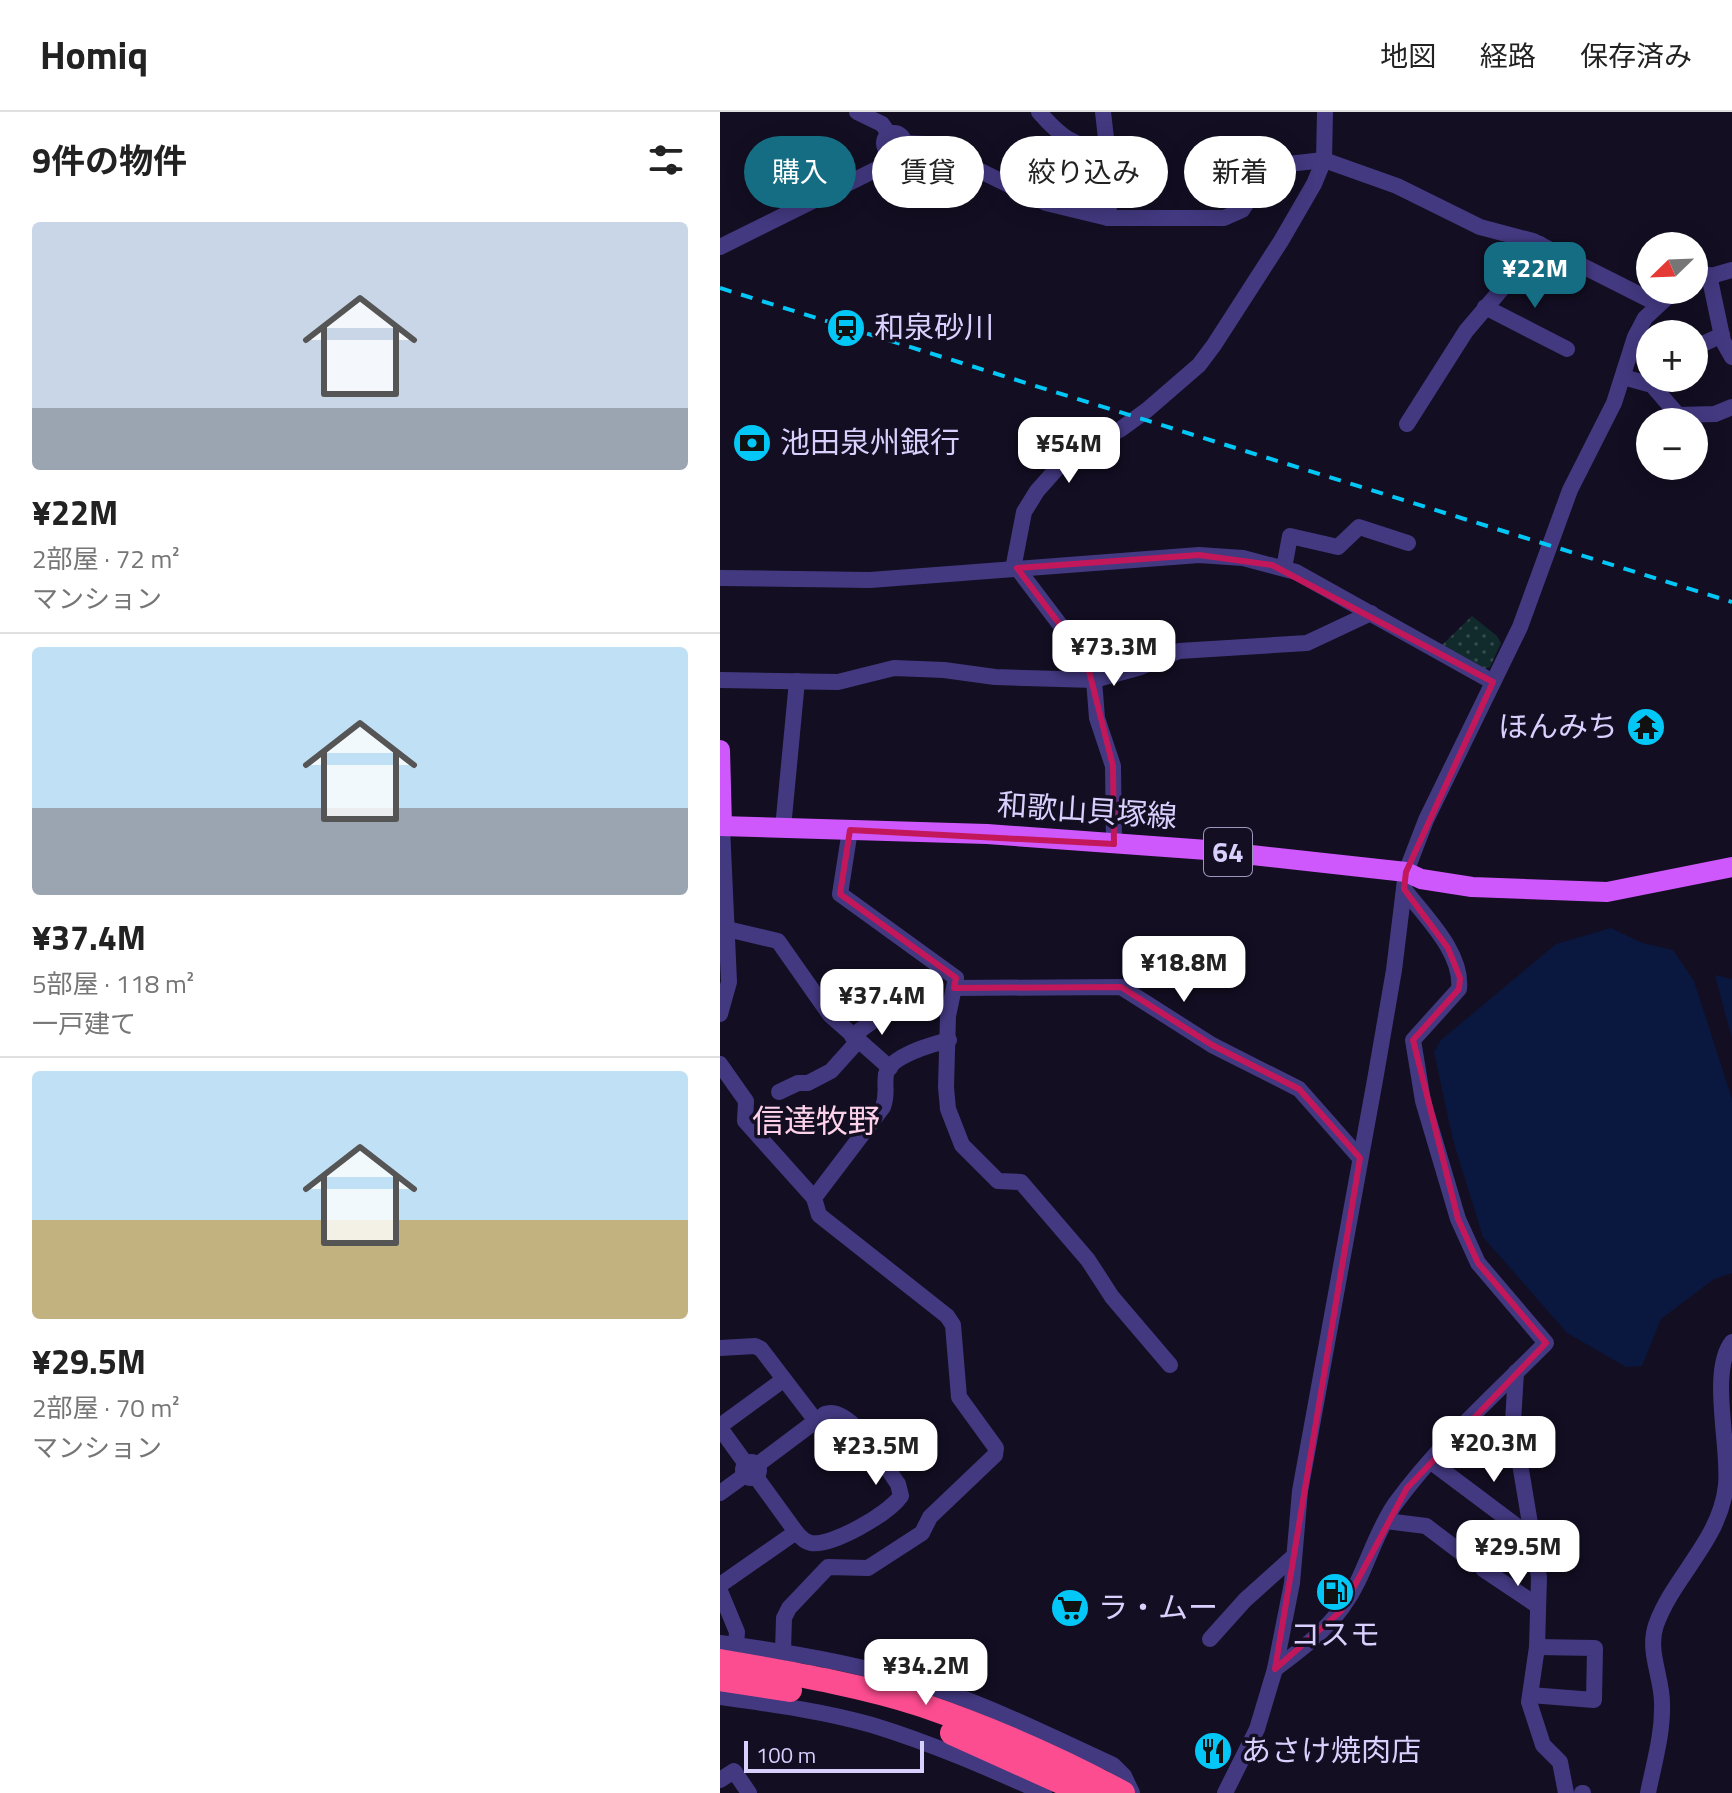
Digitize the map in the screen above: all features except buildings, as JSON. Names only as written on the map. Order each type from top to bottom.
[{"type":"highway","points":[[725,1650],[920,1705],[1001,1734],[1071,1765],[1123,1793]]},
{"type":"highway","points":[[720,1679],[886,1710],[978,1743],[1085,1793]]},
{"type":"main road","points":[[720,750],[721,826]]},
{"type":"main road","name":"和歌山貝塚線","points":[[721,826],[987,834],[1222,851],[1405,880],[1421,879],[1472,887],[1607,892],[1732,867]]},
{"type":"street","points":[[857,112],[882,124],[889,134],[899,133],[899,136]]},
{"type":"street","points":[[1039,112],[1063,136]]},
{"type":"street","points":[[1103,112],[1105,136]]},
{"type":"street","points":[[1114,844],[1113,766],[1097,718],[1094,680],[1086,659],[1015,569],[1024,512],[1037,491],[1069,455],[1129,423],[1199,365],[1281,241],[1314,184],[1324,160],[1325,112]]},
{"type":"street","points":[[984,173],[1046,203],[1108,218],[1224,218],[1242,210],[1264,177],[1288,164],[1324,160],[1397,186],[1480,227],[1540,244],[1636,293]]},
{"type":"street","points":[[720,247],[872,171]]},
{"type":"street","points":[[1108,218],[1109,208]]},
{"type":"street","points":[[1407,424],[1466,331],[1540,244]]},
{"type":"street","points":[[1708,276],[1732,270]]},
{"type":"street","points":[[1708,297],[1732,357]]},
{"type":"street","points":[[1225,1793],[1257,1729],[1275,1669],[1292,1583],[1300,1491],[1389,1001],[1405,880],[1426,820],[1520,627],[1570,490],[1614,403],[1635,337],[1645,318],[1658,304]]},
{"type":"street","points":[[1485,307],[1567,349]]},
{"type":"street","points":[[1708,342],[1722,335]]},
{"type":"street","points":[[1623,377],[1652,385],[1678,415],[1715,414],[1732,407]]},
{"type":"street","points":[[1284,568],[1290,536],[1338,547],[1359,527],[1408,543]]},
{"type":"street","points":[[720,578],[870,580],[1199,555],[1243,558],[1296,572],[1493,682]]},
{"type":"street","points":[[720,680],[838,682],[894,668],[944,670],[995,677],[1094,680],[1141,667],[1179,651],[1307,643],[1371,613]]},
{"type":"street","points":[[783,828],[797,681]]},
{"type":"street","points":[[720,1014],[729,982],[721,826]]},
{"type":"street","points":[[850,830],[840,894],[956,978],[948,1016],[946,1087],[948,1109],[962,1145],[998,1181],[1021,1182],[1088,1260],[1112,1297],[1170,1365]]},
{"type":"street","points":[[1275,1669],[1319,1637],[1341,1611],[1392,1508],[1430,1461],[1546,1343],[1478,1263],[1458,1219],[1423,1101],[1413,1040],[1459,989],[1460,978],[1448,948],[1405,880]]},
{"type":"street","points":[[727,929],[778,941],[830,1015],[890,1068]]},
{"type":"street","points":[[954,988],[1121,987],[1212,1045],[1299,1089],[1360,1158]]},
{"type":"street","points":[[779,1092],[798,1083],[808,1083],[831,1071],[855,1038],[891,1008]]},
{"type":"street","points":[[814,1198],[883,1107],[887,1095],[886,1074],[890,1068],[917,1048],[949,1040]]},
{"type":"street","points":[[720,1064],[746,1101],[745,1121],[814,1198],[819,1215],[947,1316],[953,1325],[959,1397],[996,1448],[995,1455],[930,1517],[922,1533],[868,1568],[828,1567],[789,1608],[784,1618],[783,1651]]},
{"type":"street","points":[[1648,1793],[1662,1725],[1662,1699],[1653,1647],[1655,1628],[1668,1600],[1710,1537],[1719,1516],[1726,1488],[1727,1454],[1721,1402],[1722,1366],[1732,1342]]},
{"type":"street","points":[[720,1348],[755,1346],[761,1349],[816,1421]]},
{"type":"street","points":[[1516,1372],[1513,1422],[1539,1577],[1537,1647],[1530,1695],[1535,1725],[1543,1745],[1560,1762],[1566,1793]]},
{"type":"street","points":[[720,1493],[751,1470],[816,1421],[832,1412],[846,1416],[852,1422],[898,1484],[901,1496],[850,1533],[814,1544],[803,1540],[796,1532],[751,1470],[720,1427],[783,1380]]},
{"type":"street","points":[[1430,1461],[1534,1539]]},
{"type":"street","points":[[1386,1521],[1426,1526],[1467,1557]]},
{"type":"street","points":[[725,1650],[737,1632],[720,1588],[796,1532]]},
{"type":"street","points":[[1210,1639],[1245,1600],[1294,1556]]},
{"type":"street","points":[[1483,1569],[1538,1606]]},
{"type":"street","points":[[1530,1695],[1594,1700],[1595,1648],[1537,1647]]},
{"type":"street","points":[[725,1650],[783,1651],[907,1679],[973,1703],[1113,1765],[1124,1776],[1132,1793]]},
{"type":"street","points":[[720,1697],[870,1725],[958,1756],[1044,1793]]},
{"type":"street","points":[[720,1780],[734,1771],[749,1793]]},
{"type":"highlighted area","points":[[1199,555],[1272,565],[1493,682],[1406,872],[1404,889],[1448,948],[1460,978],[1459,989],[1413,1040],[1458,1219],[1478,1263],[1546,1343],[1407,1488],[1341,1611],[1275,1669],[1360,1158],[1299,1089],[1212,1045],[1121,987],[954,988],[956,978],[840,894],[850,830],[1114,844],[1113,766],[1086,659],[1017,568]]},
{"type":"green space","points":[[1472,616],[1501,643],[1490,667],[1482,670],[1441,646]]},
{"type":"water","points":[[1611,928],[1642,943],[1673,950],[1694,981],[1732,1099],[1732,1273],[1714,1279],[1661,1319],[1642,1366],[1626,1367],[1567,1333],[1483,1237],[1453,1140],[1434,1052],[1441,1040],[1556,944]]},
{"type":"water","points":[[1715,975],[1732,979],[1732,1039]]},
{"type":"railway","points":[[720,288],[1732,602]]},
{"type":"place","name":"和泉砂川","points":[[846,328]]},
{"type":"place","name":"池田泉州銀行","points":[[752,443]]},
{"type":"place","name":"ほんみち","points":[[1646,727]]},
{"type":"place","name":"コスモ","points":[[1335,1592]]},
{"type":"place","name":"ラ・ムー","points":[[1070,1608]]},
{"type":"place","name":"あさけ焼肉店","points":[[1213,1751]]},
{"type":"district","name":"信達牧野","points":[[816,1121]]}]
